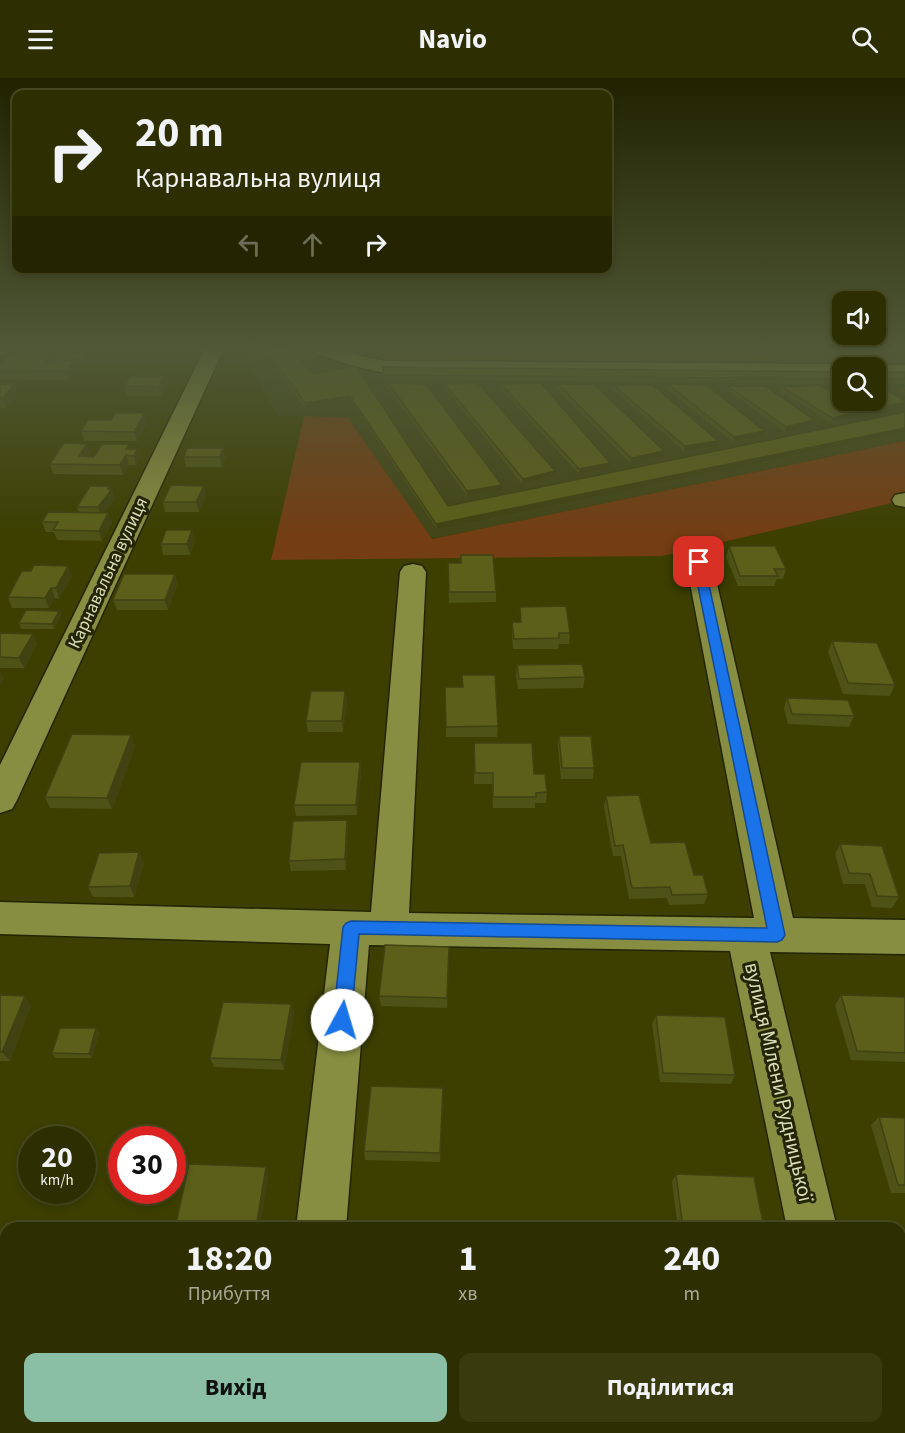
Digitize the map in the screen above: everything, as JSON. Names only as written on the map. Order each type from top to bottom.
[{"type":"street","name":"Карнавальна вулиця","points":[[0,800],[186,409]]},
{"type":"street","points":[[699,562],[761,935]]},
{"type":"street","points":[[322,1222],[370,928],[413,572]]},
{"type":"street","points":[[0,918],[370,928],[905,937]]},
{"type":"street","name":"вулиця Мілени Рудницької","points":[[761,935],[811,1222]]},
{"type":"shaded area","points":[[274,409],[905,409],[905,441],[431,539],[348,418],[278,416]]},
{"type":"shaded area","points":[[304,416],[348,418],[432,539],[905,441],[905,500],[662,556],[271,560]]},
{"type":"building","points":[[359,409],[384,409],[448,506],[905,412],[905,428],[436,524]]},
{"type":"building","points":[[407,409],[445,409],[502,485],[467,491]]},
{"type":"building","points":[[466,409],[501,409],[555,471],[523,479]]},
{"type":"building","points":[[524,409],[564,409],[610,463],[579,469]]},
{"type":"building","points":[[583,409],[620,409],[664,451],[631,458]]},
{"type":"building","points":[[642,409],[681,409],[718,441],[685,446]]},
{"type":"building","points":[[699,409],[737,409],[764,431],[734,437]]},
{"type":"building","points":[[761,409],[798,409],[814,420],[786,427]]},
{"type":"building","points":[[818,409],[832,411],[863,411],[832,418]]},
{"type":"building","points":[[115,413],[145,413],[134,432],[81,431],[88,420],[111,420]]},
{"type":"building","points":[[64,443],[87,444],[79,456],[94,457],[102,444],[129,444],[126,449],[137,449],[134,456],[126,455],[120,465],[50,464]]},
{"type":"building","points":[[187,448],[223,448],[220,457],[184,457]]},
{"type":"building","points":[[171,485],[204,486],[196,502],[163,502]]},
{"type":"building","points":[[90,486],[110,486],[108,489],[112,489],[98,507],[77,507]]},
{"type":"building","points":[[48,512],[108,513],[99,531],[53,530],[58,522],[42,522]]},
{"type":"building","points":[[166,530],[192,530],[187,544],[161,544]]},
{"type":"building","points":[[729,546],[775,546],[786,569],[774,569],[778,576],[740,576]]},
{"type":"building","points":[[461,555],[493,555],[496,592],[449,592],[448,563],[461,563]]},
{"type":"building","points":[[34,565],[68,566],[56,588],[51,588],[45,598],[8,597],[22,571],[31,571]]},
{"type":"building","points":[[124,574],[175,574],[165,600],[113,600]]},
{"type":"building","points":[[566,606],[570,633],[559,633],[559,638],[514,639],[512,622],[521,622],[520,607]]},
{"type":"building","points":[[26,610],[59,611],[52,624],[19,623]]},
{"type":"building","points":[[0,633],[33,634],[19,658],[0,657]]},
{"type":"building","points":[[832,641],[877,643],[895,685],[848,683]]},
{"type":"building","points":[[582,664],[585,677],[519,679],[517,665]]},
{"type":"building","points":[[462,675],[495,675],[498,726],[446,727],[445,687],[463,687]]},
{"type":"building","points":[[311,691],[345,691],[342,721],[306,721]]},
{"type":"building","points":[[787,698],[848,700],[854,716],[792,714]]},
{"type":"building","points":[[72,734],[131,735],[107,798],[45,797]]},
{"type":"building","points":[[559,736],[591,736],[594,768],[562,768]]},
{"type":"building","points":[[474,743],[532,743],[534,774],[545,774],[547,792],[536,793],[536,797],[493,797],[493,773],[475,773]]},
{"type":"building","points":[[301,762],[360,762],[356,805],[294,805]]},
{"type":"building","points":[[639,795],[651,843],[685,842],[694,875],[703,875],[708,894],[672,895],[670,887],[632,888],[623,845],[615,846],[606,796]]},
{"type":"building","points":[[347,820],[345,859],[289,861],[293,821]]},
{"type":"building","points":[[840,844],[882,846],[899,897],[877,896],[870,874],[849,873]]},
{"type":"building","points":[[139,852],[130,886],[88,887],[99,853]]},
{"type":"building","points":[[385,945],[449,947],[447,998],[379,996]]},
{"type":"building","points":[[0,995],[25,996],[2,1052],[0,1052]]},
{"type":"building","points":[[841,995],[905,997],[905,1053],[857,1051]]},
{"type":"building","points":[[223,1002],[291,1004],[281,1060],[210,1058]]},
{"type":"building","points":[[656,1015],[725,1017],[735,1075],[663,1073]]},
{"type":"building","points":[[60,1028],[96,1028],[89,1054],[52,1053]]},
{"type":"building","points":[[371,1086],[443,1088],[440,1153],[364,1151]]},
{"type":"building","points":[[879,1117],[905,1118],[905,1185],[898,1185]]},
{"type":"building","points":[[189,1164],[266,1167],[257,1222],[176,1222],[180,1204],[186,1204],[186,1178]]},
{"type":"building","points":[[676,1174],[754,1177],[763,1222],[682,1222]]},
{"type":"route","points":[[342,1020],[351,927],[777,935],[699,562]]}]
